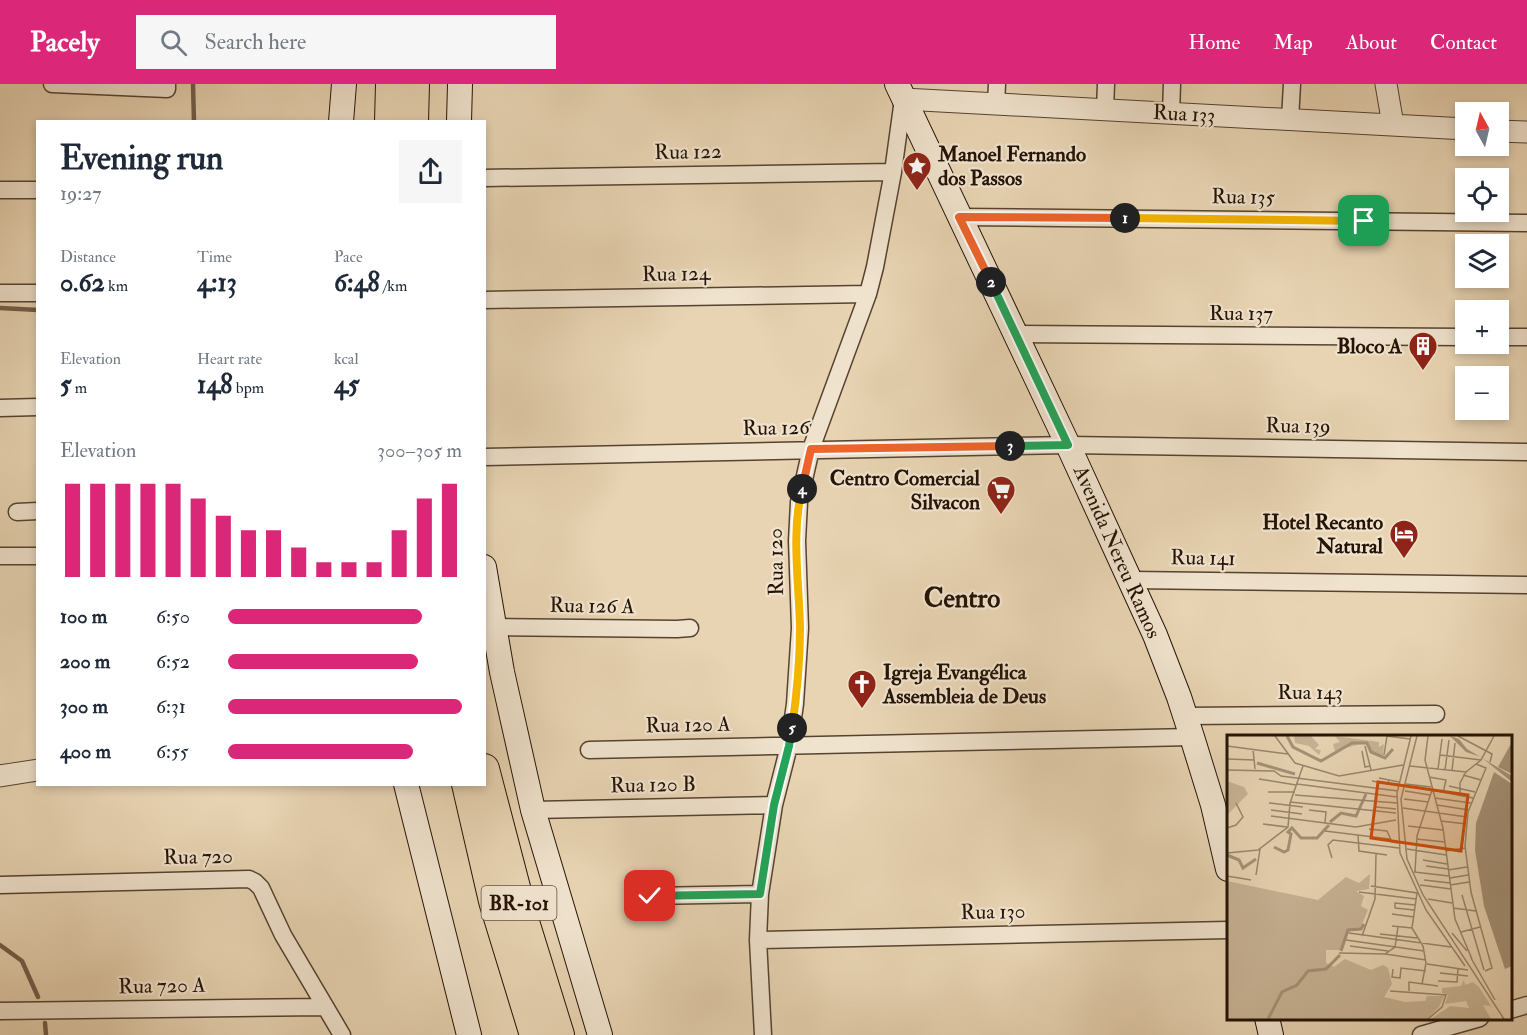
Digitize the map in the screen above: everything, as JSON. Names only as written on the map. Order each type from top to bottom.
[{"type":"highway","points":[[390,120],[391,84]]},
{"type":"highway","points":[[413,120],[414,84]]},
{"type":"highway","name":"BR-101","points":[[486,777],[527,933],[559,1035]]},
{"type":"highway","name":"BR-101","points":[[466,786],[495,901],[536,1035]]},
{"type":"main road","points":[[341,120],[344,84]]},
{"type":"main road","points":[[459,120],[460,84]]},
{"type":"main road","name":"Avenida Nereu Ramos","points":[[900,92],[1131,580],[1169,669],[1189,727],[1227,857]]},
{"type":"main road","points":[[486,579],[520,758],[533,810],[600,1035]]},
{"type":"main road","points":[[407,786],[469,1035]]},
{"type":"main road","points":[[1267,1020],[1271,1035]]},
{"type":"street","points":[[52,84],[167,89],[167,84]]},
{"type":"street","points":[[1105,110],[1106,84]]},
{"type":"street","points":[[1171,113],[1172,84]]},
{"type":"street","points":[[1290,120],[1292,84]]},
{"type":"street","points":[[1386,84],[1393,125]]},
{"type":"street","name":"Rua 133","points":[[900,92],[997,94],[1105,110],[1455,128]]},
{"type":"street","name":"Rua 120","points":[[763,1035],[758,940],[760,894],[774,805],[789,746],[795,704],[800,648],[797,521],[799,502],[811,449],[868,294],[881,244],[893,172],[900,92]]},
{"type":"street","points":[[1509,131],[1527,132]]},
{"type":"street","name":"Rua 122","points":[[486,178],[893,172]]},
{"type":"street","points":[[0,190],[36,190]]},
{"type":"street","name":"Rua 135","points":[[959,217],[1527,223]]},
{"type":"street","points":[[0,294],[36,293]]},
{"type":"street","name":"Rua 124","points":[[486,300],[868,294]]},
{"type":"street","name":"Rua 137","points":[[1016,334],[1455,337]]},
{"type":"street","points":[[1509,337],[1527,338]]},
{"type":"street","points":[[0,408],[36,407]]},
{"type":"street","name":"Rua 126","points":[[486,457],[1068,445]]},
{"type":"street","name":"Rua 139","points":[[1068,445],[1527,452]]},
{"type":"street","points":[[17,512],[36,511]]},
{"type":"street","points":[[0,556],[36,556]]},
{"type":"street","name":"Rua 141","points":[[1131,580],[1527,585]]},
{"type":"street","name":"Rua 126 A","points":[[494,627],[690,628]]},
{"type":"street","name":"Rua 143","points":[[789,746],[1436,714]]},
{"type":"street","name":"Rua 120 A","points":[[589,750],[789,746]]},
{"type":"street","points":[[0,776],[36,770]]},
{"type":"street","name":"Rua 120 B","points":[[533,810],[774,805]]},
{"type":"street","name":"Rua 720","points":[[0,885],[249,879],[261,888],[283,935],[342,1035]]},
{"type":"street","points":[[650,896],[760,894]]},
{"type":"street","name":"Rua 130","points":[[758,940],[1227,930]]},
{"type":"street","points":[[1512,1009],[1527,1005]]},
{"type":"street","name":"Rua 720 A","points":[[0,1011],[324,1007]]},
{"type":"street","points":[[1421,1035],[1473,1020]]},
{"type":"waterway","points":[[193,84],[194,120]]},
{"type":"waterway","points":[[0,308],[36,310]]},
{"type":"waterway","points":[[0,945],[22,961],[38,997]]},
{"type":"waterway","points":[[45,1023],[46,1035]]},
{"type":"place","name":"Manoel Fernando dos Passos","points":[[917,192]]},
{"type":"place","name":"Bloco A","points":[[1423,372]]},
{"type":"place","name":"Centro Comercial Silvacon","points":[[1001,516]]},
{"type":"place","name":"Hotel Recanto Natural","points":[[1404,560]]},
{"type":"place","name":"Igreja Evangélica Assembleia de Deus","points":[[862,710]]},
{"type":"district","name":"Centro","points":[[962,598]]},
{"type":"route","points":[[650,896],[760,894],[774,805],[789,746],[795,704],[800,628],[797,521],[811,449],[1068,445],[959,217],[1364,221]]}]
